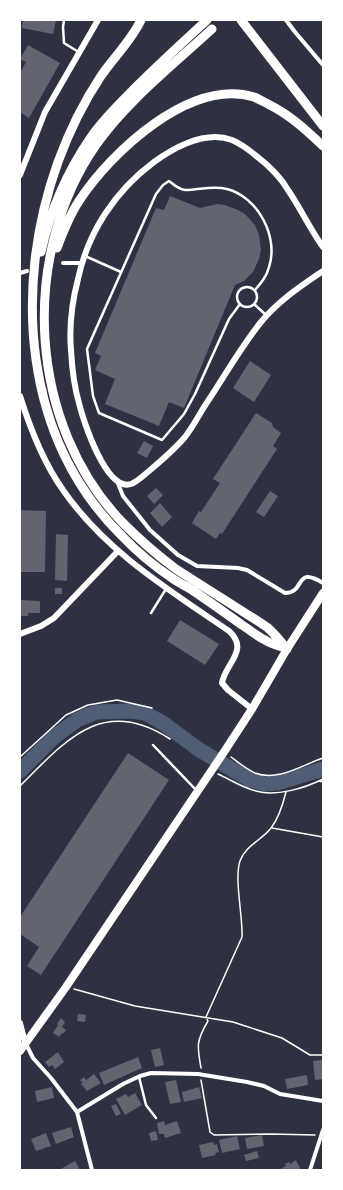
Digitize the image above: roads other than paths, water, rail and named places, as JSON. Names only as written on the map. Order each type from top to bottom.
[{"type":"highway","points":[[141,20],[129,40],[101,76],[79,114],[58,162],[44,208],[34,260],[33,310],[35,354],[38,378],[50,422],[65,459],[77,481],[122,536],[155,566],[265,641],[287,648]]},
{"type":"highway","points":[[33,310],[39,262],[49,222],[58,195],[79,155],[95,132],[119,104],[206,20]]},
{"type":"highway","points":[[241,20],[323,126]]},
{"type":"highway","points":[[249,20],[314,114]]},
{"type":"highway","points":[[212,29],[110,126],[82,168],[62,210],[50,256],[44,308],[48,361],[55,397],[67,436],[89,479],[104,500],[122,521],[152,550],[176,568],[270,629],[287,648]]},
{"type":"highway","points":[[46,281],[56,250],[67,224],[78,202],[93,181],[109,162],[133,139],[151,125],[175,111],[200,100],[214,97],[241,95],[255,97],[280,110],[300,123],[323,146]]},
{"type":"main road","points":[[20,1051],[66,987],[223,753],[252,709],[287,648],[323,593]]},
{"type":"street","points":[[20,175],[45,112],[98,20]]},
{"type":"street","points":[[286,20],[323,65]]},
{"type":"street","points":[[323,247],[287,188],[276,173],[262,160],[240,144],[230,140],[211,137],[191,141],[181,146],[144,170],[117,197],[103,216],[94,233],[82,263],[70,330],[72,368],[78,402],[88,432],[103,464],[111,475],[123,484],[130,484],[171,452],[186,436],[244,345],[267,316],[295,291],[323,271]]},
{"type":"street","points":[[63,263],[82,263]]},
{"type":"street","points":[[20,273],[27,271]]},
{"type":"street","points":[[20,396],[25,413],[40,448],[63,490],[98,532],[137,568],[230,631],[235,636],[238,645],[236,654],[222,683],[228,690],[252,709]]},
{"type":"street","points":[[117,480],[123,496],[150,530],[178,555],[197,566],[238,568],[247,570],[286,593],[294,591],[304,578],[308,576],[313,577],[323,583]]},
{"type":"street","points":[[20,634],[41,626],[54,618],[118,551]]},
{"type":"street","points":[[20,1023],[25,1043],[33,1058],[78,1112],[92,1170]]},
{"type":"street","points":[[78,1112],[123,1084],[139,1076],[150,1073],[201,1075],[247,1082],[264,1086],[280,1094],[323,1101]]},
{"type":"street","points":[[310,1170],[323,1130]]},
{"type":"lane","points":[[64,20],[64,43],[77,51]]},
{"type":"lane","points":[[240,304],[229,319],[195,394],[184,414],[162,440],[99,412],[93,396],[87,349],[156,194],[162,185],[169,181],[184,190],[217,187],[228,189],[246,199],[261,216],[268,229],[272,243],[270,265],[263,280],[254,290]]},
{"type":"lane","points":[[85,256],[121,272]]},
{"type":"lane","points":[[250,287],[254,290],[257,294],[257,300],[254,304],[250,307],[244,307],[240,304],[237,299],[237,294],[240,289],[250,287]]},
{"type":"lane","points":[[254,304],[267,316]]},
{"type":"lane","points":[[151,613],[166,588]]},
{"type":"lane","points":[[153,745],[197,791]]},
{"type":"lane","points":[[139,1076],[146,1105],[156,1118]]},
{"type":"waterway","points":[[20,771],[53,738],[77,720],[96,712],[131,711],[145,713],[163,723],[198,749],[250,780],[265,784],[277,783],[323,769]]}]
